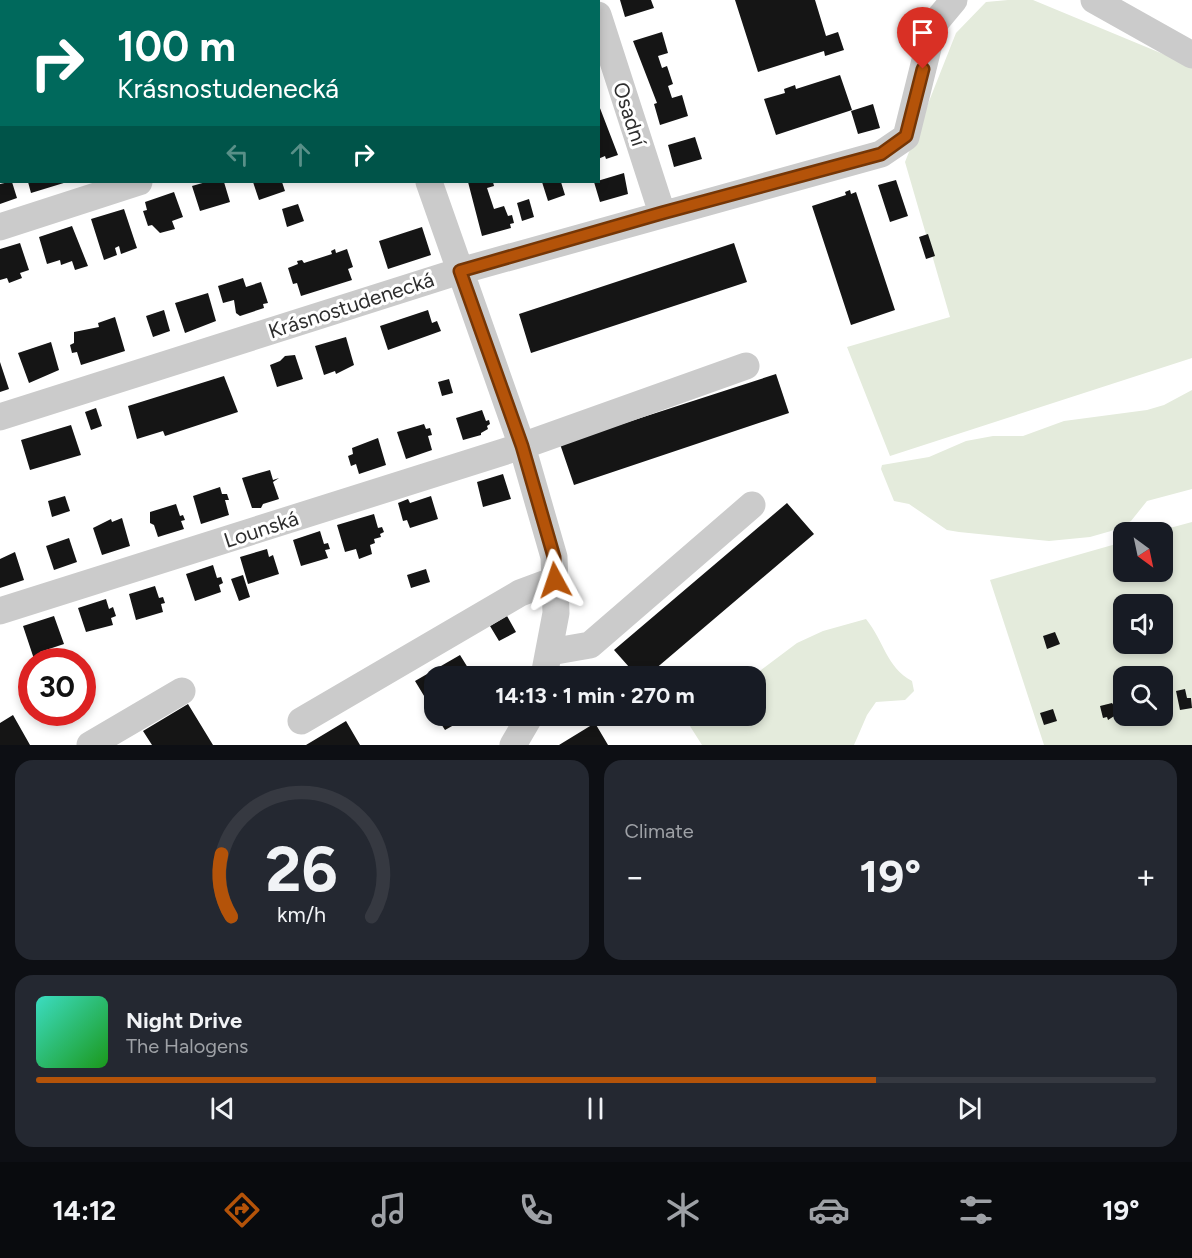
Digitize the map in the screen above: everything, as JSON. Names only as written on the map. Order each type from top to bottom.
[{"type":"street","name":"Krásnostudenecká","points":[[0,417],[460,271],[881,154],[906,136],[934,24],[954,0]]},
{"type":"street","points":[[1094,0],[1192,55]]},
{"type":"street","name":"Osadní","points":[[600,21],[662,213]]},
{"type":"street","points":[[0,227],[136,183]]},
{"type":"street","points":[[429,183],[522,446],[554,557],[556,613],[547,664]]},
{"type":"street","name":"Lounská","points":[[0,612],[522,446],[746,366]]},
{"type":"street","points":[[547,664],[590,645],[752,505]]},
{"type":"street","points":[[301,721],[520,593],[555,580]]},
{"type":"street","points":[[90,745],[182,691]]},
{"type":"street","points":[[513,745],[524,726]]},
{"type":"green space","points":[[1033,0],[1192,66],[1192,358],[890,456],[847,347],[950,317],[905,162],[956,33],[986,2]]},
{"type":"green space","points":[[1192,390],[1192,489],[1147,501],[1131,521],[1113,522],[1113,530],[1090,537],[1049,541],[947,530],[909,504],[894,501],[881,469],[882,465],[929,457],[966,441],[993,436],[1023,436],[1064,421],[1147,410],[1164,405]]},
{"type":"green space","points":[[1192,522],[1192,745],[1044,745],[990,580],[1113,545],[1113,582],[1173,582],[1173,527]]},
{"type":"green space","points":[[866,619],[896,668],[912,681],[914,691],[905,700],[876,702],[867,715],[854,745],[702,745],[690,726],[766,726],[766,666],[797,643],[823,631]]},
{"type":"building","points":[[620,0],[651,0],[654,8],[625,17]]},
{"type":"building","points":[[735,0],[815,0],[826,36],[838,32],[844,50],[825,56],[824,51],[758,72]]},
{"type":"building","points":[[662,32],[668,53],[658,56],[662,68],[667,66],[673,84],[668,86],[672,98],[682,95],[688,116],[660,125],[654,104],[657,103],[633,41]]},
{"type":"building","points":[[840,75],[852,110],[776,135],[764,99],[785,93],[784,89],[795,85],[796,89]]},
{"type":"building","points":[[873,104],[880,128],[858,134],[851,111]]},
{"type":"building","points":[[600,108],[618,155],[606,159],[605,156],[600,158]]},
{"type":"building","points":[[695,137],[702,159],[674,167],[668,145]]},
{"type":"building","points":[[624,173],[628,194],[600,202],[594,183],[600,183],[600,180]]},
{"type":"building","points":[[896,180],[908,216],[890,222],[878,185]]},
{"type":"building","points":[[12,183],[17,198],[0,204],[0,184]]},
{"type":"building","points":[[28,183],[64,183],[31,193]]},
{"type":"building","points":[[202,183],[224,183],[230,202],[200,211],[192,186]]},
{"type":"building","points":[[253,183],[282,183],[285,191],[259,200]]},
{"type":"building","points":[[468,183],[493,183],[494,186],[487,188],[494,209],[504,206],[508,216],[512,215],[514,223],[510,224],[511,228],[482,236]]},
{"type":"building","points":[[542,183],[561,183],[565,195],[548,201]]},
{"type":"building","points":[[850,190],[851,194],[856,192],[895,310],[851,325],[812,206],[846,195],[845,192]]},
{"type":"building","points":[[174,192],[183,217],[172,221],[175,229],[160,233],[152,225],[148,226],[143,211],[147,210],[145,202]]},
{"type":"building","points":[[529,199],[534,217],[522,221],[517,203]]},
{"type":"building","points":[[298,204],[304,221],[287,227],[282,209]]},
{"type":"building","points":[[124,209],[137,248],[121,254],[119,246],[115,248],[117,255],[104,260],[91,219]]},
{"type":"building","points":[[72,226],[88,266],[75,270],[72,261],[61,265],[60,260],[47,264],[39,237]]},
{"type":"building","points":[[422,227],[431,255],[388,269],[379,241]]},
{"type":"building","points":[[928,234],[935,256],[926,259],[919,237]]},
{"type":"building","points":[[20,243],[29,270],[20,273],[22,278],[9,283],[7,278],[0,280],[0,249]]},
{"type":"building","points":[[734,243],[747,282],[531,353],[519,314]]},
{"type":"building","points":[[335,249],[336,253],[347,249],[353,267],[348,269],[352,280],[301,296],[297,283],[293,284],[288,268],[298,264],[297,261],[302,260],[304,263],[332,254],[331,251]]},
{"type":"building","points":[[243,278],[246,287],[261,282],[268,303],[263,304],[264,308],[240,316],[236,313],[234,300],[223,303],[218,286]]},
{"type":"building","points":[[208,293],[216,321],[185,333],[175,303]]},
{"type":"building","points":[[164,310],[170,331],[153,337],[146,316]]},
{"type":"building","points":[[428,310],[432,323],[437,321],[441,331],[388,350],[380,326]]},
{"type":"building","points":[[115,317],[125,351],[81,365],[77,352],[72,353],[70,345],[74,343],[74,332],[99,327],[98,323]]},
{"type":"building","points":[[346,337],[354,365],[336,374],[335,371],[324,375],[315,346]]},
{"type":"building","points":[[51,342],[59,370],[29,383],[18,353]]},
{"type":"building","points":[[295,355],[303,379],[277,387],[270,365],[285,356]]},
{"type":"building","points":[[0,362],[9,389],[0,392]]},
{"type":"building","points":[[776,374],[789,413],[574,485],[560,444]]},
{"type":"building","points":[[224,376],[238,412],[165,436],[163,431],[137,439],[128,406]]},
{"type":"building","points":[[449,379],[453,393],[442,396],[438,382]]},
{"type":"building","points":[[96,408],[102,426],[91,430],[85,412]]},
{"type":"building","points":[[482,410],[486,421],[489,420],[488,429],[481,435],[463,440],[456,418]]},
{"type":"building","points":[[424,424],[426,429],[430,428],[432,435],[428,436],[432,450],[406,459],[397,432]]},
{"type":"building","points":[[71,425],[81,455],[30,470],[21,440]]},
{"type":"building","points":[[378,438],[386,465],[359,474],[356,464],[351,466],[348,456],[353,454],[352,448]]},
{"type":"building","points":[[270,470],[273,480],[279,478],[273,482],[279,499],[263,504],[261,508],[252,508],[242,478]]},
{"type":"building","points":[[503,474],[511,499],[483,507],[477,482]]},
{"type":"building","points":[[220,487],[222,494],[227,494],[229,500],[225,500],[229,515],[201,524],[193,496]]},
{"type":"building","points":[[65,496],[70,511],[52,517],[48,501]]},
{"type":"building","points":[[431,496],[438,519],[410,528],[407,520],[403,521],[398,503],[408,499],[410,503]]},
{"type":"building","points":[[787,503],[814,534],[659,666],[628,666],[614,650]]},
{"type":"building","points":[[176,504],[180,516],[183,515],[185,520],[181,521],[184,529],[158,537],[154,525],[150,523],[150,512]]},
{"type":"building","points":[[374,514],[378,528],[382,527],[384,532],[380,534],[381,537],[374,539],[375,543],[370,545],[372,554],[359,559],[356,549],[345,552],[337,525]]},
{"type":"building","points":[[122,518],[130,546],[102,555],[93,528],[111,519],[112,522]]},
{"type":"building","points":[[320,531],[324,544],[328,543],[330,549],[325,550],[328,558],[301,566],[293,540]]},
{"type":"building","points":[[69,538],[77,562],[54,570],[46,546]]},
{"type":"building","points":[[267,549],[269,557],[273,555],[279,574],[248,584],[240,557]]},
{"type":"building","points":[[15,552],[24,580],[0,588],[0,559]]},
{"type":"building","points":[[213,565],[217,578],[221,577],[223,583],[219,585],[221,592],[195,601],[186,574]]},
{"type":"building","points":[[426,569],[430,582],[411,588],[407,575]]},
{"type":"building","points":[[243,575],[250,597],[239,601],[231,579]]},
{"type":"building","points":[[155,586],[159,598],[163,597],[165,603],[161,604],[163,612],[136,620],[129,594]]},
{"type":"building","points":[[106,599],[109,609],[113,607],[116,616],[111,618],[113,625],[86,632],[78,608]]},
{"type":"building","points":[[54,616],[64,644],[52,648],[30,648],[23,626]]},
{"type":"building","points":[[507,616],[516,632],[499,641],[490,626]]},
{"type":"building","points":[[1055,632],[1060,644],[1047,649],[1043,636]]},
{"type":"building","points":[[460,655],[467,666],[441,666]]},
{"type":"building","points":[[424,676],[424,696],[415,681]]},
{"type":"building","points":[[1185,689],[1187,698],[1191,698],[1192,708],[1180,710],[1176,691]]},
{"type":"building","points":[[1112,703],[1113,717],[1108,720],[1107,717],[1103,718],[1100,706]]},
{"type":"building","points":[[188,704],[213,745],[152,745],[143,731]]},
{"type":"building","points":[[1053,709],[1057,721],[1044,725],[1040,713]]},
{"type":"building","points":[[13,715],[30,745],[0,745],[0,723]]},
{"type":"building","points":[[346,721],[360,745],[306,745]]},
{"type":"building","points":[[590,726],[597,726],[608,745],[559,745]]},
{"type":"route","points":[[555,580],[554,557],[522,446],[460,271],[881,154],[906,136],[923,69]]}]
